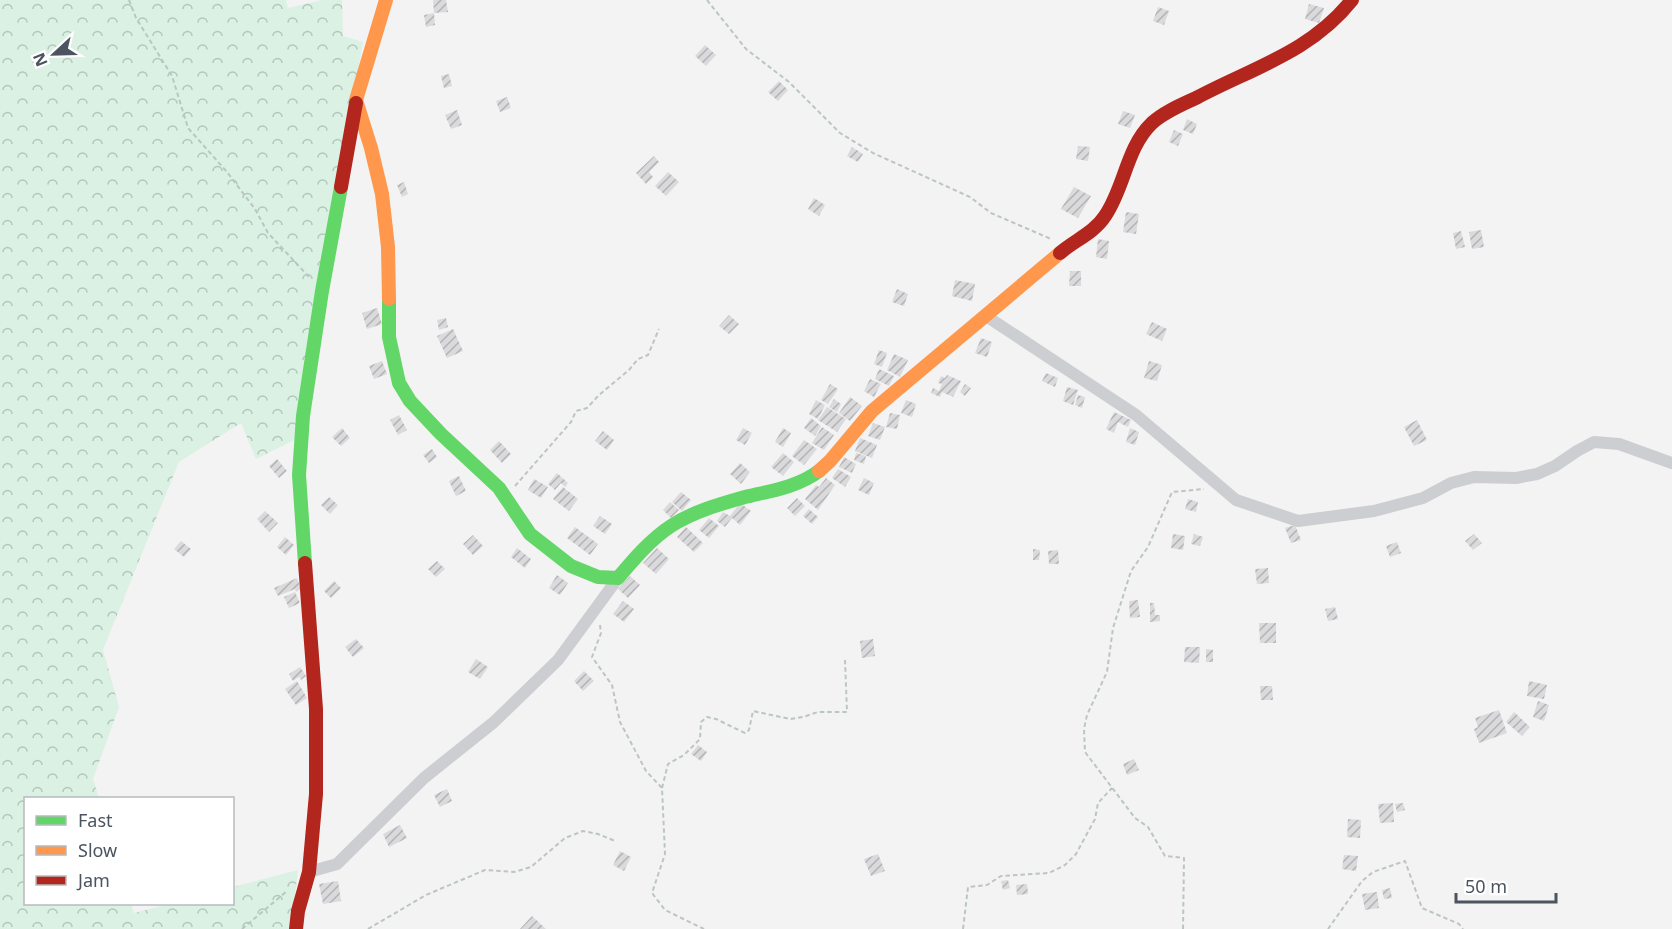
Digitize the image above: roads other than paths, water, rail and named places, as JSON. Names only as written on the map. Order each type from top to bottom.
[{"type":"street","points":[[296,929],[298,911],[309,872],[316,794],[316,709],[299,475],[303,416],[322,291],[356,100],[386,0]]},
{"type":"street","points":[[309,872],[337,864],[424,778],[494,722],[558,660],[618,578],[635,558],[670,526],[694,514],[735,500],[796,484],[817,473],[872,411],[1068,246],[1098,226],[1118,193],[1132,151],[1151,124],[1206,92],[1268,64],[1313,38],[1344,13],[1352,0]]},
{"type":"street","points":[[356,100],[382,194],[388,247],[389,337],[399,383],[410,401],[441,434],[499,488],[530,534],[571,566],[598,577],[618,578]]},
{"type":"street","points":[[986,316],[1137,415],[1236,500],[1298,521],[1374,511],[1423,498],[1451,483],[1474,477],[1516,478],[1537,474],[1555,466],[1594,442],[1619,444],[1672,463]]}]
